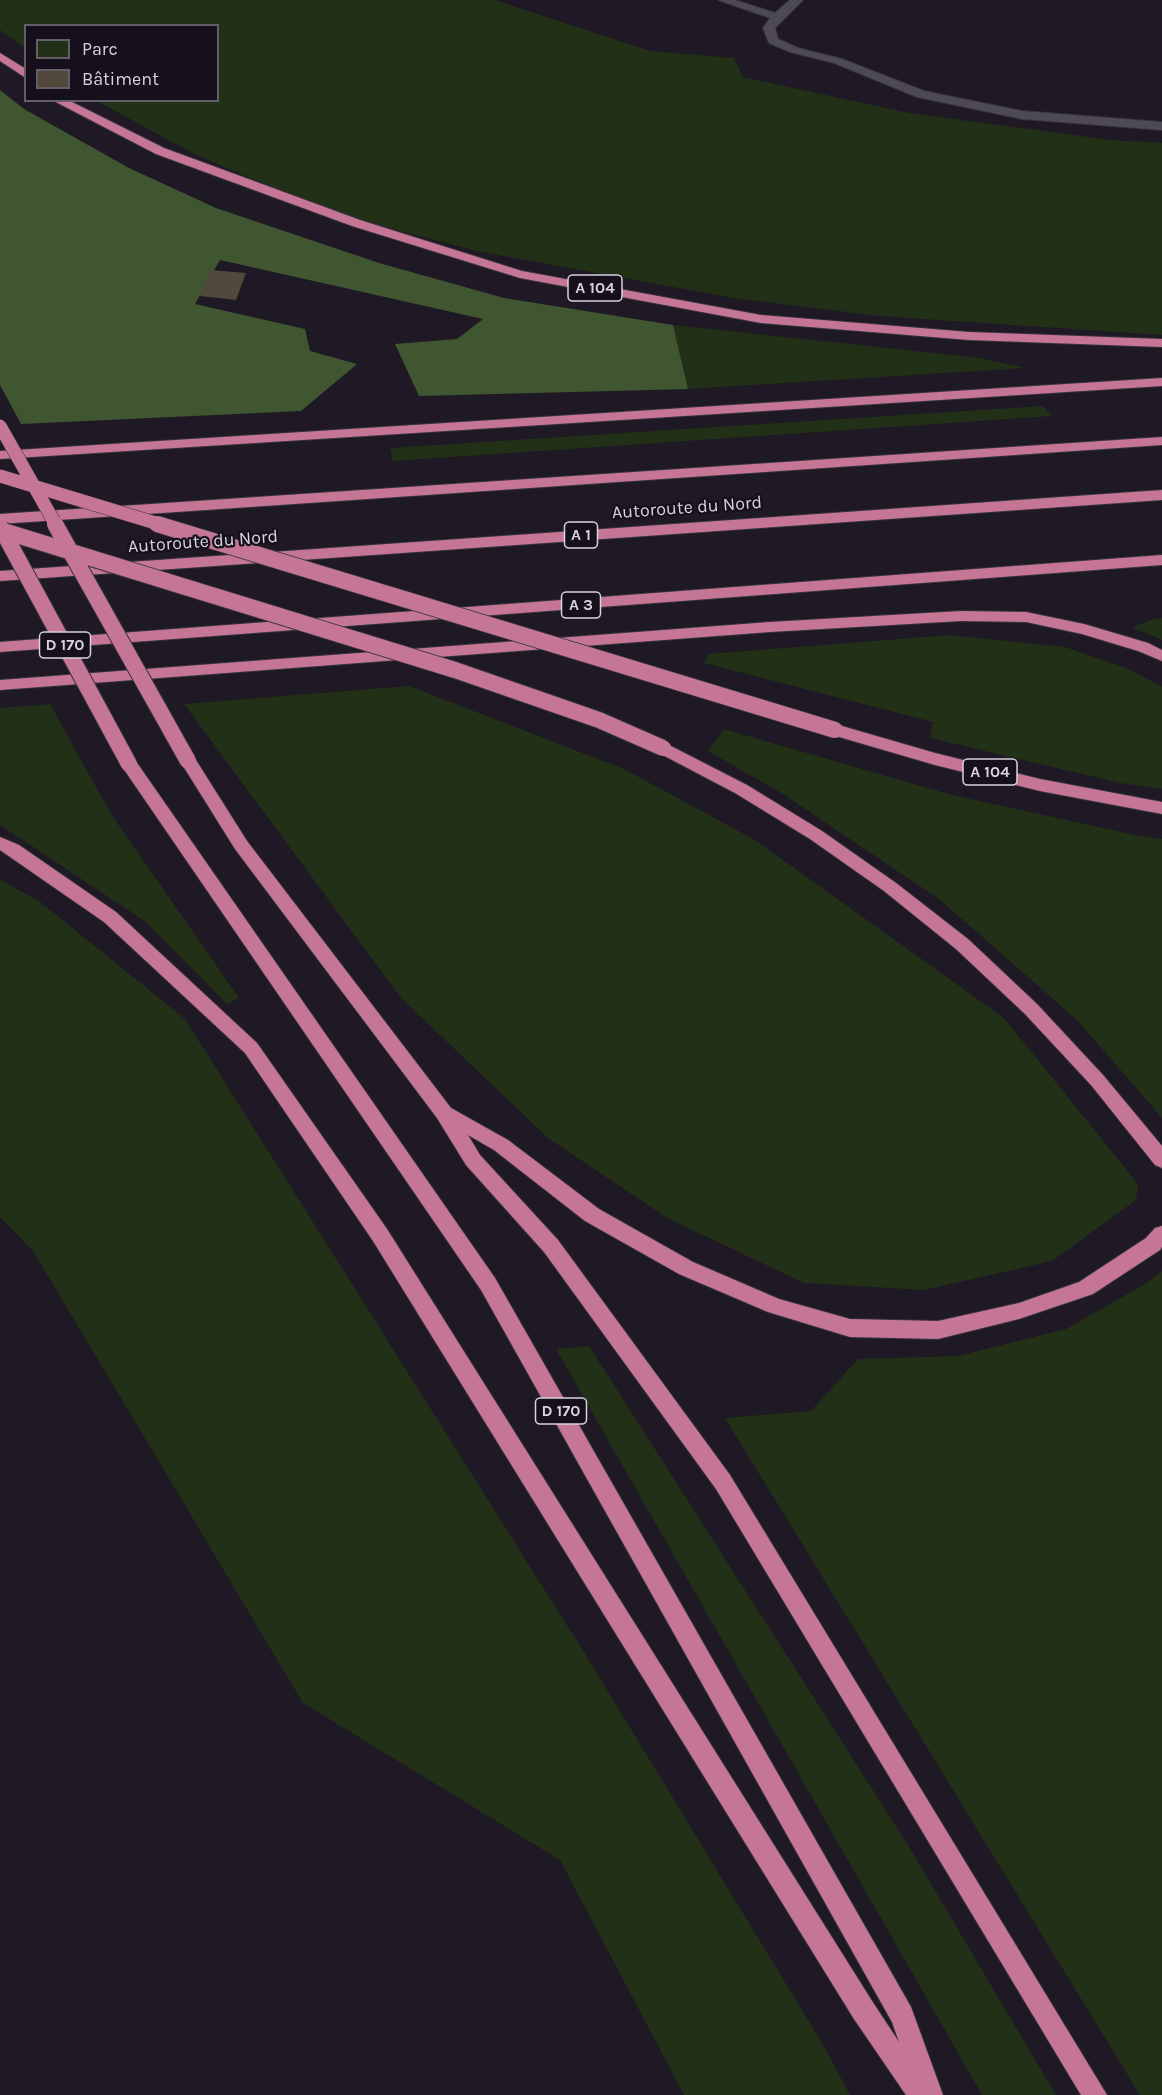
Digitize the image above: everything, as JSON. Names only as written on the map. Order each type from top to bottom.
[{"type":"highway","points":[[0,56],[24,74]]},
{"type":"highway","name":"A 104","points":[[62,102],[160,151],[356,223],[520,274],[761,319],[969,336],[1162,343]]},
{"type":"highway","points":[[0,455],[1162,382]]},
{"type":"highway","points":[[0,426],[188,761],[241,845],[444,1113],[473,1160],[551,1246],[723,1482],[1095,2095]]},
{"type":"highway","name":"Autoroute du Nord","points":[[0,519],[1162,441]]},
{"type":"highway","name":"A 104","points":[[0,476],[935,759],[1040,785],[1155,807]]},
{"type":"highway","name":"Autoroute du Nord","points":[[0,576],[1162,495]]},
{"type":"highway","points":[[0,528],[455,670],[599,720],[663,748],[741,789],[798,823],[890,887],[962,944],[1031,1009],[1097,1080],[1162,1160]]},
{"type":"highway","name":"D 170","points":[[0,528],[129,764],[489,1284],[902,2016],[931,2095]]},
{"type":"highway","name":"A 3","points":[[0,647],[1162,560]]},
{"type":"highway","points":[[0,685],[770,627],[961,616],[1026,617],[1084,629],[1143,647],[1162,656]]},
{"type":"highway","points":[[0,843],[13,849],[110,917],[251,1048],[380,1234],[863,2010],[921,2095]]},
{"type":"highway","points":[[444,1113],[501,1145],[592,1215],[686,1268],[774,1306],[850,1328],[938,1330],[1019,1311],[1086,1288],[1153,1244],[1162,1234]]},
{"type":"lane","points":[[724,0],[777,17]]},
{"type":"lane","points":[[797,0],[777,17],[769,28],[773,41],[794,50],[838,61],[899,87],[921,94],[1022,115],[1162,126]]},
{"type":"green space","points":[[0,0],[495,0],[650,51],[734,58],[743,77],[909,113],[1111,140],[1162,143],[1162,335],[879,316],[733,298],[476,251],[333,213],[194,154],[99,102],[219,102],[219,24],[24,24],[24,47],[0,30]]},
{"type":"green space","points":[[0,90],[24,109],[129,168],[216,208],[379,263],[504,298],[673,325],[688,389],[419,396],[395,344],[457,339],[483,319],[220,260],[195,304],[305,329],[310,351],[357,364],[301,411],[21,424],[0,385]]},
{"type":"green space","points":[[673,325],[980,358],[1025,368],[688,389]]},
{"type":"green space","points":[[1043,406],[1052,416],[393,461],[390,448]]},
{"type":"green space","points":[[1162,618],[1162,640],[1132,627],[1151,620]]},
{"type":"green space","points":[[950,635],[1065,647],[1129,669],[1162,687],[1162,789],[1120,783],[930,738],[933,722],[704,663],[708,654]]},
{"type":"green space","points":[[409,686],[624,769],[755,840],[1004,1018],[1138,1184],[1136,1200],[1052,1261],[924,1290],[804,1283],[667,1218],[548,1138],[401,998],[184,704]]},
{"type":"green space","points":[[50,704],[111,814],[239,998],[227,1004],[146,922],[0,825],[0,708]]},
{"type":"green space","points":[[724,729],[952,795],[1162,839],[1162,1118],[1077,1020],[939,899],[783,794],[708,751]]},
{"type":"green space","points":[[0,880],[39,901],[185,1019],[592,1665],[822,2043],[850,2095],[684,2095],[560,1860],[303,1703],[33,1251],[0,1217]]},
{"type":"green space","points":[[1162,1271],[1162,2095],[1140,2095],[725,1418],[811,1411],[858,1359],[958,1356],[1066,1329],[1145,1284]]},
{"type":"green space","points":[[589,1346],[908,1845],[1056,2095],[982,2095],[556,1349]]},
{"type":"building","points":[[210,270],[246,273],[236,300],[200,296]]}]
